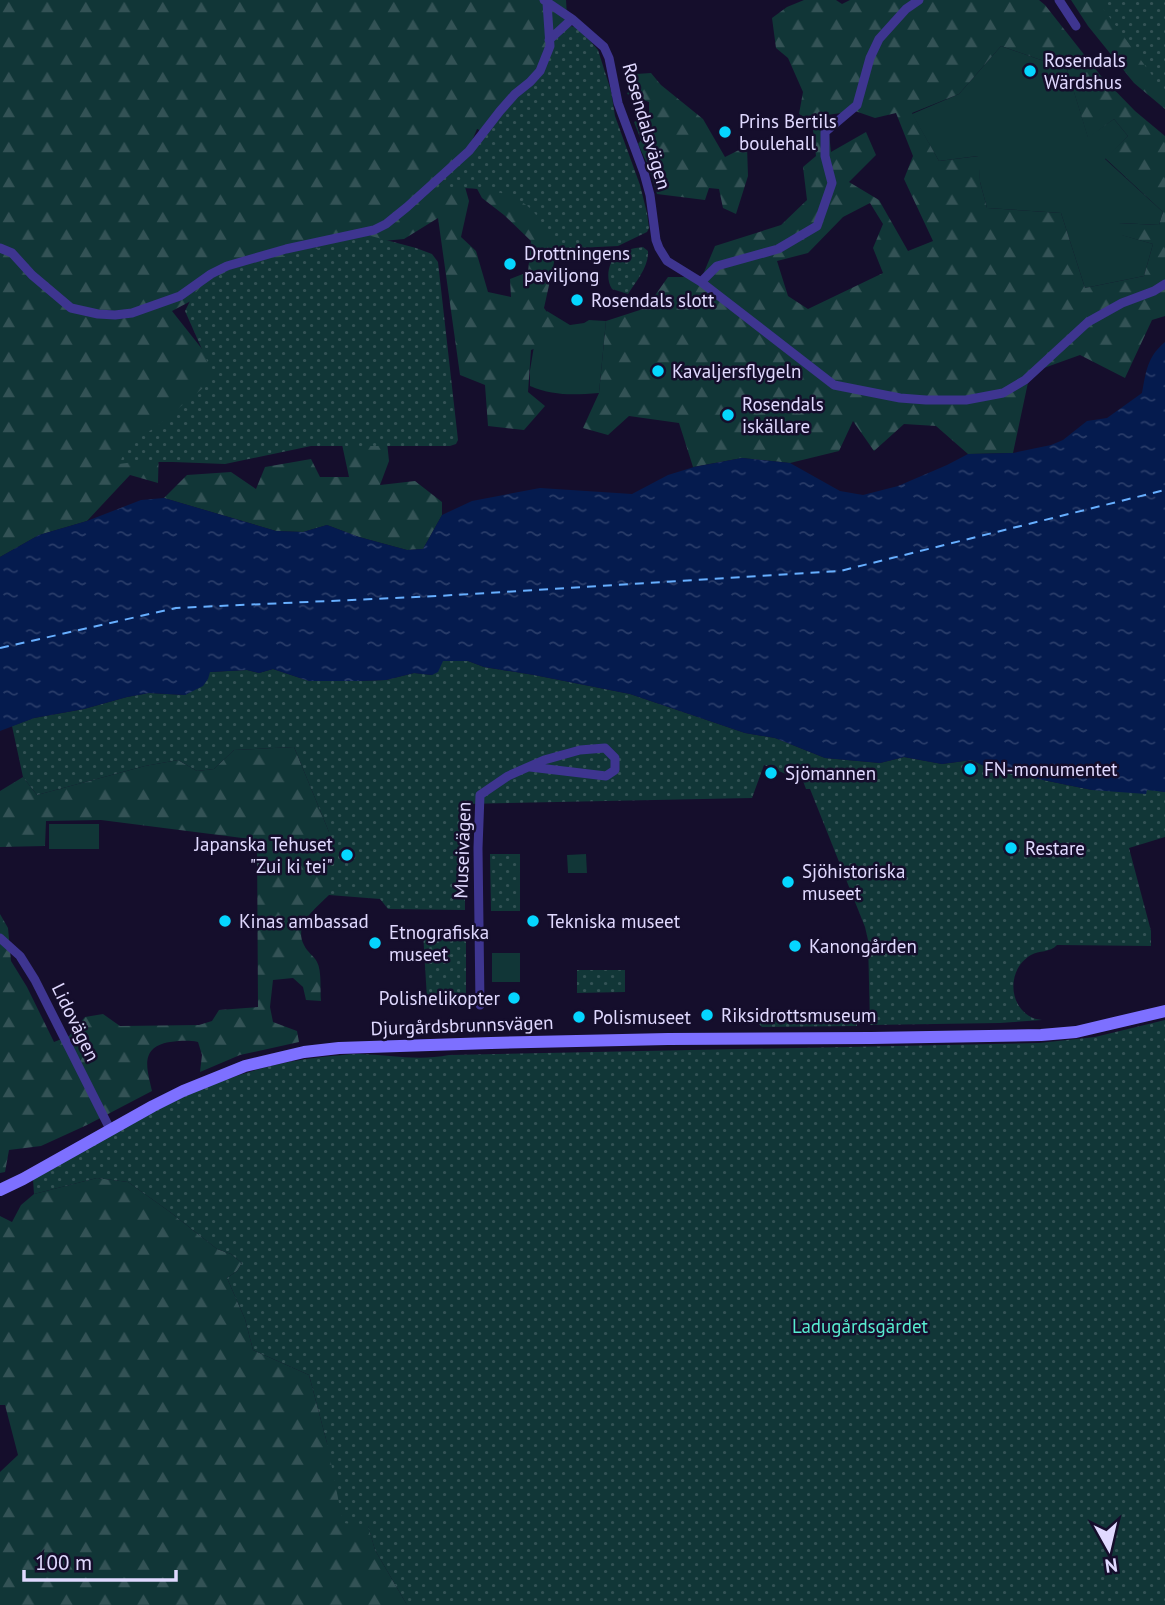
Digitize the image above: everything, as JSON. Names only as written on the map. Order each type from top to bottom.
[{"type":"street","points":[[701,282],[717,266],[778,248],[817,226],[832,183],[825,156],[825,132],[857,105],[870,58],[879,39],[906,9],[919,0]]},
{"type":"street","points":[[1059,0],[1076,26]]},
{"type":"street","points":[[0,247],[12,253],[32,275],[71,308],[98,314],[124,314],[183,293],[227,266],[286,248],[363,233],[386,224],[468,151],[515,94],[540,71],[550,46],[545,1]]},
{"type":"street","name":"Rosendalsvägen","points":[[545,1],[572,19],[604,47],[609,58],[618,103],[650,195],[654,234],[667,261],[701,282],[834,385],[900,398],[966,400],[1003,393],[1025,380],[1088,322],[1165,284]]},
{"type":"street","points":[[549,40],[572,19]]},
{"type":"street","name":"Museivägen","points":[[480,1005],[480,795],[508,776],[544,760],[580,750],[606,748],[615,758],[615,770],[606,776],[530,767]]},
{"type":"street","name":"Lidovägen","points":[[0,938],[20,956],[35,980],[110,1129]]},
{"type":"street","name":"Djurgårdsbrunnsvägen","points":[[0,1190],[183,1091],[245,1066],[304,1052],[339,1048],[668,1039],[1041,1035],[1076,1032],[1165,1011]]},
{"type":"green space","points":[[0,0],[566,0],[570,64],[557,249],[544,308],[556,325],[552,342],[531,350],[528,392],[545,406],[524,430],[488,426],[485,385],[460,375],[438,218],[404,239],[331,246],[225,283],[172,311],[240,397],[159,443],[158,483],[130,475],[87,521],[39,535],[0,557]],"holes":[[[478,129],[500,156],[466,155]],[[475,185],[482,198],[531,241],[528,272],[510,279],[511,297],[488,292],[476,251],[461,237],[469,201],[465,187]]]},
{"type":"green space","points":[[804,0],[836,0],[842,4],[850,0],[1039,0],[1101,76],[1135,111],[1165,136],[1165,316],[1152,320],[1125,378],[1080,355],[1030,373],[1013,453],[968,454],[936,426],[904,424],[874,451],[853,421],[839,451],[790,463],[742,458],[693,467],[679,423],[629,416],[608,435],[583,428],[599,393],[606,321],[646,308],[668,277],[702,277],[715,246],[781,225],[807,200],[803,167],[816,156],[812,121],[799,114],[803,92],[788,58],[776,48],[772,18],[787,7]],"holes":[[[1001,46],[1067,69],[1088,138],[1114,119],[1128,136],[1105,158],[1163,212],[1159,225],[1118,223],[1121,235],[1153,244],[1144,276],[1085,288],[1061,213],[987,208],[980,182],[979,156],[939,161],[912,113],[959,94]],[[855,111],[875,118],[896,113],[913,156],[904,179],[933,241],[908,251],[879,200],[849,182],[876,155],[866,132],[831,152],[827,115]],[[870,203],[883,224],[873,248],[883,273],[808,309],[788,296],[777,261],[808,253],[843,217]]]},
{"type":"green space","points":[[1071,0],[1165,0],[1165,109],[1134,83],[1088,26]]},
{"type":"green space","points":[[1097,0],[1165,0],[1165,93]]},
{"type":"green space","points":[[571,26],[579,28],[598,50],[611,91],[615,116],[640,185],[647,213],[647,232],[618,246],[557,249],[537,216],[516,199],[490,191],[435,187],[474,150],[551,52],[560,31]]},
{"type":"green space","points":[[1001,46],[1067,69],[1088,137],[1114,119],[1128,136],[1105,159],[1163,212],[1159,225],[1119,223],[1122,235],[1153,244],[1144,276],[1085,288],[1061,213],[987,208],[980,182],[978,156],[939,161],[912,114],[959,94]]},
{"type":"green space","points":[[651,73],[661,85],[703,119],[725,157],[747,146],[748,176],[736,214],[723,208],[719,189],[709,188],[705,200],[657,194],[638,144],[641,140],[634,122],[649,114],[649,102],[627,94],[636,74]]},
{"type":"green space","points":[[371,236],[432,254],[438,262],[458,440],[456,444],[311,446],[225,464],[119,464],[130,441],[155,428],[203,388],[212,372],[185,311],[204,283],[234,268]]},
{"type":"green space","points":[[643,247],[648,251],[648,257],[628,294],[612,289],[608,275],[613,260],[622,252]]},
{"type":"green space","points":[[547,311],[570,325],[589,320],[606,321],[599,393],[564,394],[530,386],[538,322]]},
{"type":"green space","points":[[340,435],[387,442],[389,461],[380,485],[415,481],[442,502],[442,515],[423,549],[407,550],[327,525],[303,532],[276,531],[164,498],[187,475],[231,472],[256,489],[265,467],[311,459],[320,477],[349,477]]},
{"type":"green space","points":[[442,661],[468,661],[484,667],[630,694],[745,733],[775,738],[825,758],[880,763],[904,757],[942,764],[972,760],[1004,772],[1092,790],[1147,789],[1165,792],[1165,837],[1129,848],[1151,931],[1151,946],[1057,945],[1031,955],[1018,968],[1013,986],[1014,995],[1023,1011],[1032,1018],[1042,1020],[870,1025],[868,940],[865,927],[810,789],[806,789],[803,781],[764,765],[752,798],[465,804],[465,910],[388,909],[380,899],[329,895],[329,832],[294,747],[234,750],[214,769],[197,771],[178,760],[145,766],[37,795],[23,777],[12,726],[34,718],[149,693],[185,695],[209,672],[247,670],[259,673],[273,669],[309,681],[386,680],[414,673],[432,675]]},
{"type":"green space","points":[[294,747],[329,832],[329,895],[312,911],[301,931],[304,945],[319,966],[321,1001],[306,1000],[303,987],[293,978],[273,980],[270,1007],[273,1022],[297,1031],[299,1042],[240,1055],[200,1072],[202,1055],[198,1042],[181,1041],[160,1045],[149,1054],[147,1067],[152,1091],[41,1146],[9,1150],[5,1172],[0,1173],[0,914],[8,928],[11,961],[54,1042],[69,1036],[85,1017],[103,1014],[120,1026],[199,1025],[212,1021],[219,1010],[258,1007],[257,840],[101,820],[46,821],[45,846],[0,847],[0,791],[23,777],[37,795],[145,766],[178,760],[197,771],[214,769],[234,750]]},
{"type":"green space","points":[[49,824],[99,824],[99,849],[49,849]]},
{"type":"green space","points":[[490,854],[520,854],[520,911],[491,911]]},
{"type":"green space","points":[[586,854],[587,873],[568,873],[567,855]]},
{"type":"green space","points":[[451,929],[466,931],[466,999],[427,999],[423,932]]},
{"type":"green space","points":[[492,953],[520,953],[520,982],[492,982]]},
{"type":"green space","points":[[577,970],[625,970],[625,992],[577,993]]},
{"type":"green space","points":[[854,1011],[857,1026],[762,1027],[758,1023],[761,1013]]},
{"type":"green space","name":"Ladugårdsgärdet","points":[[1165,1020],[1165,1605],[407,1605],[375,1550],[368,1526],[343,1523],[327,1443],[309,1375],[253,1350],[245,1319],[227,1278],[237,1271],[242,1263],[231,1254],[217,1249],[128,1182],[97,1178],[34,1194],[33,1179],[136,1120],[244,1073],[322,1057],[359,1054],[427,1058],[449,1055],[1039,1043],[1095,1037]]},
{"type":"green space","points":[[97,1178],[128,1182],[217,1249],[231,1254],[242,1263],[237,1271],[227,1278],[245,1319],[253,1350],[309,1375],[327,1443],[368,1525],[375,1550],[407,1605],[0,1605],[0,1472],[18,1455],[5,1405],[0,1405],[0,1216],[12,1222],[21,1205],[34,1194]]},
{"type":"water","points":[[1165,342],[1165,792],[1147,790],[1146,794],[1092,790],[1004,772],[972,760],[942,764],[904,757],[880,763],[825,758],[775,738],[745,733],[630,694],[484,667],[468,661],[443,661],[438,672],[432,675],[414,673],[386,680],[309,681],[273,669],[259,673],[247,670],[210,672],[203,686],[185,695],[149,693],[127,697],[84,709],[34,718],[0,731],[0,557],[39,535],[87,521],[141,500],[164,498],[276,531],[303,532],[327,525],[407,550],[423,549],[442,515],[472,501],[540,488],[632,494],[668,475],[742,458],[790,463],[840,491],[863,495],[898,486],[968,454],[1013,453],[1051,445],[1063,440],[1087,421],[1107,418],[1142,393],[1151,359]]},
{"type":"ferry route","points":[[0,648],[176,608],[438,596],[840,571],[1165,490]]},
{"type":"place","name":"Rosendals Wärdshus","points":[[1030,71]]},
{"type":"place","name":"Prins Bertils boulehall","points":[[725,132]]},
{"type":"place","name":"Drottningens paviljong","points":[[510,264]]},
{"type":"place","name":"Rosendals slott","points":[[577,300]]},
{"type":"place","name":"Kavaljersflygeln","points":[[658,371]]},
{"type":"place","name":"Rosendals iskällare","points":[[728,415]]},
{"type":"place","name":"FN-monumentet","points":[[970,769]]},
{"type":"place","name":"Sjömannen","points":[[771,773]]},
{"type":"place","name":"Restare","points":[[1011,848]]},
{"type":"place","name":"Japanska Tehuset \"Zui ki tei\"","points":[[347,855]]},
{"type":"place","name":"Sjöhistoriska museet","points":[[788,882]]},
{"type":"place","name":"Kinas ambassad","points":[[225,921]]},
{"type":"place","name":"Tekniska museet","points":[[533,921]]},
{"type":"place","name":"Etnografiska museet","points":[[375,943]]},
{"type":"place","name":"Kanongården","points":[[795,946]]},
{"type":"place","name":"Polishelikopter","points":[[514,998]]},
{"type":"place","name":"Riksidrottsmuseum","points":[[707,1015]]},
{"type":"place","name":"Polismuseet","points":[[579,1017]]}]
